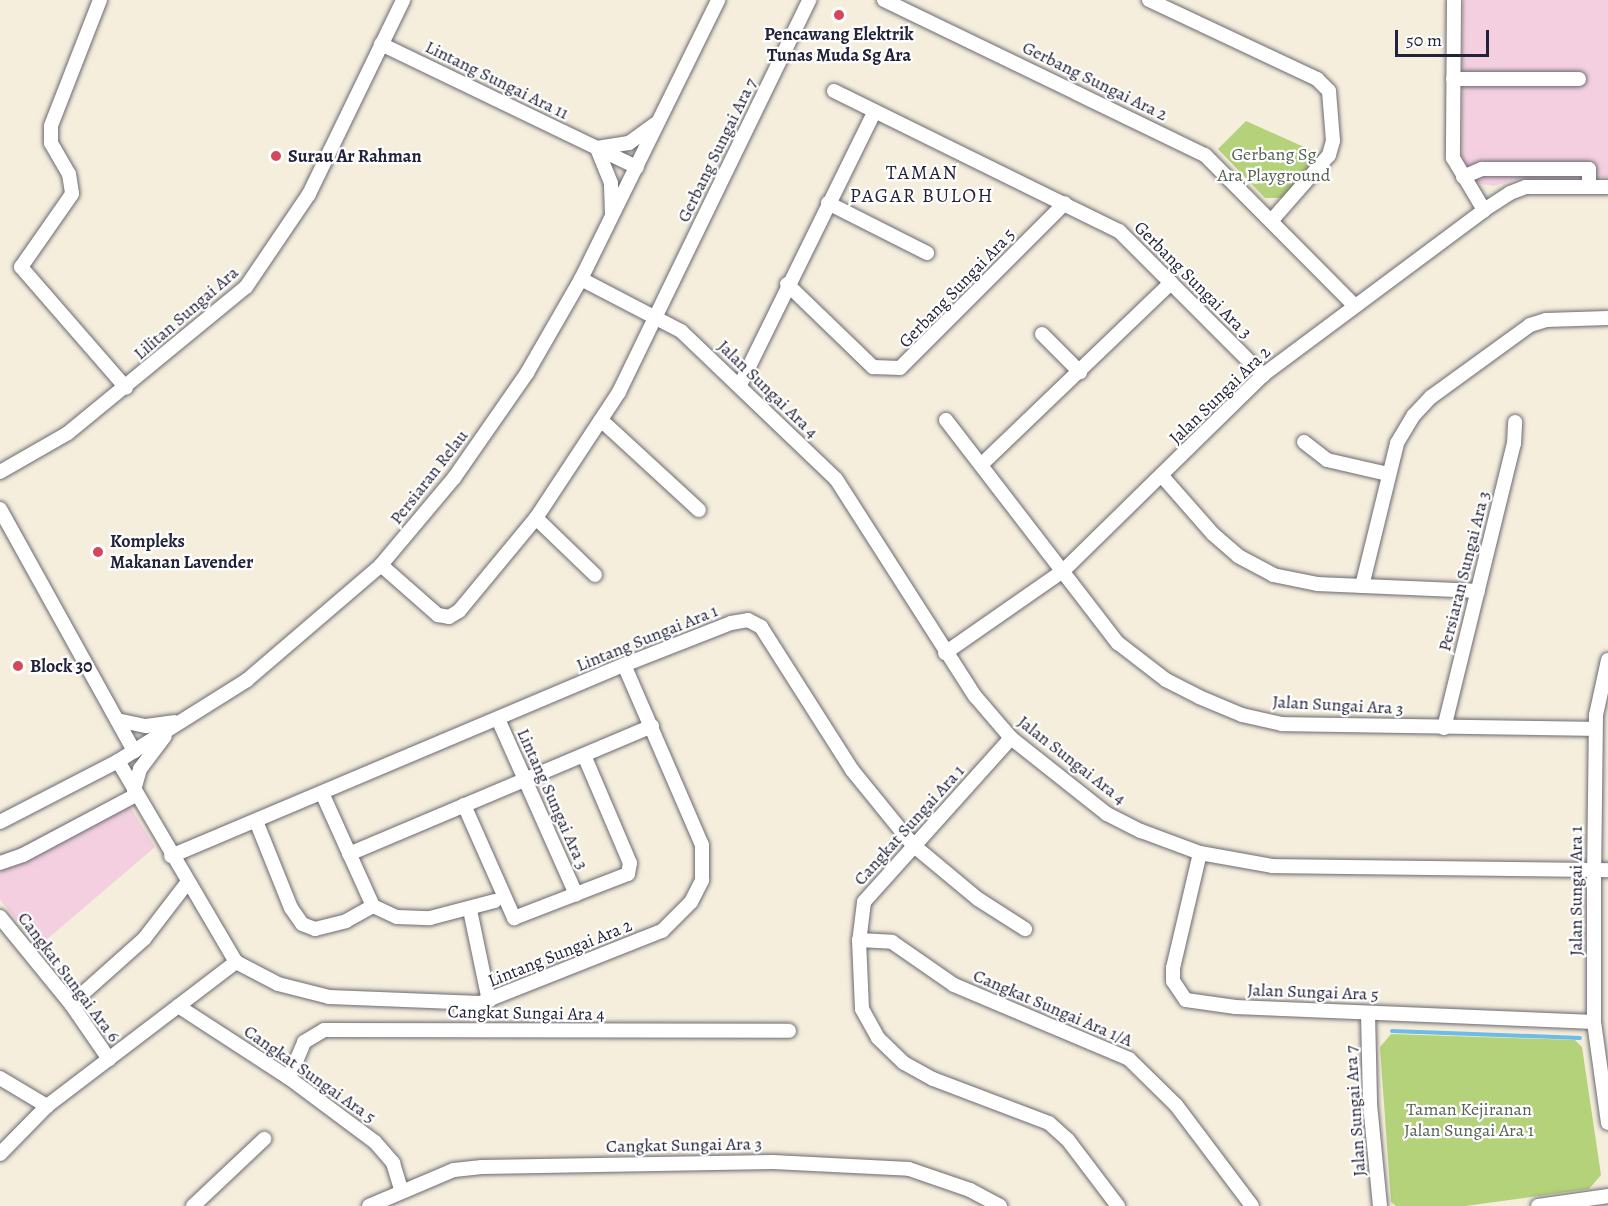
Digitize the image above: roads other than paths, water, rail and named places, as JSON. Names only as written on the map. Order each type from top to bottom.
[{"type":"street","points":[[100,0],[51,126],[51,142],[69,174],[72,194],[21,267],[126,388]]},
{"type":"street","name":"Lilitan Sungai Ara","points":[[0,472],[68,433],[126,388],[254,278],[309,194],[402,0]]},
{"type":"street","name":"Persiaran Relau","points":[[0,822],[117,761],[247,680],[381,565],[454,478],[499,417],[581,279],[718,0]]},
{"type":"street","name":"Gerbang Sungai Ara 7","points":[[381,565],[438,615],[449,617],[459,611],[536,518],[601,420],[657,316],[809,0]]},
{"type":"street","name":"Gerbang Sungai Ara 2","points":[[884,0],[1205,155],[1354,305]]},
{"type":"street","points":[[1149,0],[1317,79],[1329,91],[1333,141],[1329,155],[1272,220]]},
{"type":"street","points":[[1454,0],[1453,158],[1484,210]]},
{"type":"street","name":"Lintang Sungai Ara 11","points":[[381,44],[637,167]]},
{"type":"street","points":[[1453,79],[1579,80]]},
{"type":"street","name":"Gerbang Sungai Ara 3","points":[[834,91],[1119,231],[1263,375]]},
{"type":"street","points":[[740,385],[787,284],[875,111]]},
{"type":"street","points":[[612,219],[611,183],[597,148],[629,143],[660,120]]},
{"type":"street","points":[[1463,177],[1482,169],[1589,169],[1589,187]]},
{"type":"street","name":"Jalan Sungai Ara 2","points":[[945,652],[1063,571],[1263,375],[1484,210],[1510,192],[1527,187],[1608,187]]},
{"type":"street","points":[[828,203],[927,253]]},
{"type":"street","name":"Gerbang Sungai Ara 5","points":[[787,284],[873,367],[900,368],[1065,203]]},
{"type":"street","name":"Jalan Sungai Ara 4","points":[[581,279],[657,316],[681,332],[740,385],[836,479],[945,652],[1011,738],[1107,814],[1141,831],[1200,853],[1272,866],[1601,871]]},
{"type":"street","points":[[982,464],[1171,283]]},
{"type":"street","points":[[1362,586],[1397,443],[1414,415],[1431,397],[1530,325],[1546,320],[1608,318]]},
{"type":"street","points":[[1042,334],[1080,372]]},
{"type":"street","points":[[601,420],[699,510]]},
{"type":"street","name":"Jalan Sungai Ara 3","points":[[946,420],[1118,643],[1166,680],[1198,697],[1242,715],[1282,724],[1595,729]]},
{"type":"street","name":"Persiaran Sungai Ara 3","points":[[1444,728],[1514,444],[1515,422]]},
{"type":"street","points":[[1304,442],[1327,460],[1388,474]]},
{"type":"street","points":[[1162,476],[1213,534],[1238,556],[1264,570],[1296,582],[1478,591]]},
{"type":"street","points":[[0,509],[134,751]]},
{"type":"street","points":[[536,518],[596,575]]},
{"type":"street","name":"Lintang Sungai Ara 1","points":[[171,856],[624,665],[731,623],[755,622],[852,770],[913,844],[978,899],[1025,929]]},
{"type":"street","name":"Jalan Sungai Ara 1","points":[[1608,660],[1595,729],[1601,871],[1594,1022],[1608,1123]]},
{"type":"street","name":"Lintang Sungai Ara 2","points":[[236,962],[278,984],[329,997],[489,1001],[662,931],[691,902],[702,880],[702,844],[624,665]]},
{"type":"street","name":"Lintang Sungai Ara 3","points":[[498,719],[576,894]]},
{"type":"street","points":[[117,720],[146,726],[185,720]]},
{"type":"street","points":[[349,854],[652,726]]},
{"type":"street","points":[[0,863],[23,855],[135,792],[140,769],[172,727]]},
{"type":"street","name":"Cangkat Sungai Ara 1","points":[[1011,738],[913,844],[864,903],[859,940],[862,1008],[878,1038],[904,1063],[933,1079],[1049,1123],[1068,1140],[1118,1206]]},
{"type":"street","points":[[464,805],[514,918],[628,874],[631,870],[584,755]]},
{"type":"street","points":[[117,761],[171,856],[236,962]]},
{"type":"street","points":[[322,793],[373,906],[408,918],[448,916],[495,901]]},
{"type":"street","points":[[256,821],[291,908],[302,924],[315,929],[346,921],[373,906]]},
{"type":"street","name":"Jalan Sungai Ara 5","points":[[1200,853],[1173,968],[1173,981],[1186,1000],[1236,1007],[1594,1022]]},
{"type":"street","points":[[71,1004],[144,939],[187,883]]},
{"type":"street","points":[[470,910],[489,1001]]},
{"type":"street","name":"Cangkat Sungai Ara 6","points":[[0,917],[71,1004],[109,1059]]},
{"type":"street","name":"Cangkat Sungai Ara 1/A","points":[[859,940],[892,942],[954,985],[1129,1059],[1176,1105],[1252,1206]]},
{"type":"street","name":"Cangkat Sungai Ara 6","points":[[0,1154],[47,1106],[236,962]]},
{"type":"street","name":"Cangkat Sungai Ara 5","points":[[178,1006],[289,1078],[383,1149],[393,1163],[401,1190]]},
{"type":"street","name":"Jalan Sungai Ara 7","points":[[1368,1013],[1370,1104],[1380,1206]]},
{"type":"street","name":"Cangkat Sungai Ara 4","points":[[289,1078],[304,1042],[324,1030],[789,1031]]},
{"type":"street","points":[[0,1077],[47,1106]]},
{"type":"street","points":[[194,1206],[264,1139]]},
{"type":"street","name":"Cangkat Sungai Ara 3","points":[[369,1206],[401,1190],[454,1170],[482,1167],[773,1162],[909,1169],[970,1190],[1000,1206]]},
{"type":"street","points":[[1538,1206],[1608,1196]]},
{"type":"waterway","points":[[1392,1031],[1580,1038]]},
{"type":"place","name":"Pencawang Elektrik Tunas Muda Sg Ara","points":[[839,15]]},
{"type":"place","name":"Surau Ar Rahman","points":[[276,156]]},
{"type":"place","name":"Kompleks Makanan Lavender","points":[[98,552]]},
{"type":"place","name":"Block 30","points":[[18,666]]},
{"type":"district","name":"TAMAN PAGAR BULOH","points":[[922,184]]},
{"type":"park label","name":"Gerbang Sg Ara Playground","points":[[1274,165]]},
{"type":"park label","name":"Taman Kejiranan Jalan Sungai Ara 1","points":[[1469,1120]]}]
